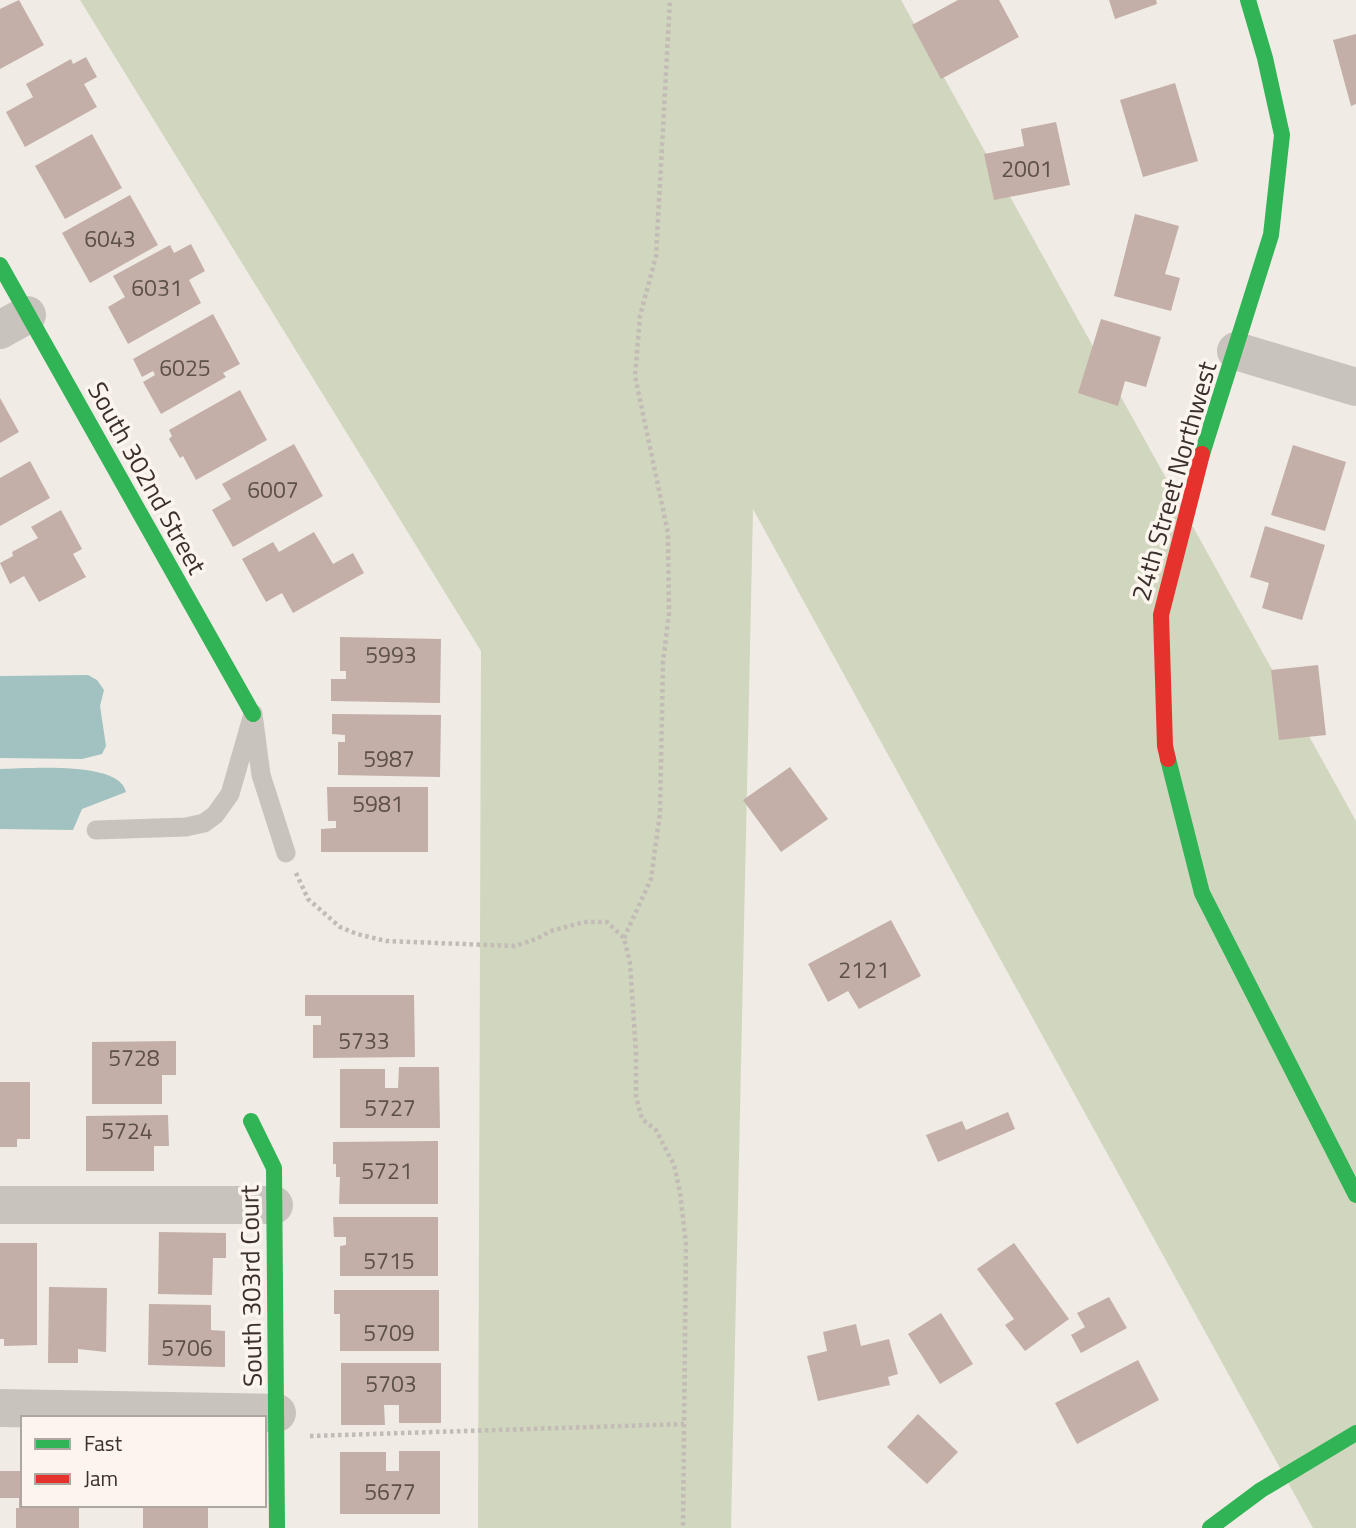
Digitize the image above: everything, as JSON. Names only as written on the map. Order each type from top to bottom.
[{"type":"street","name":"24th Street Northwest","points":[[1248,0],[1265,58],[1282,135],[1271,235],[1194,481],[1161,615],[1165,746],[1202,893],[1356,1195]]},
{"type":"street","name":"South 302nd Street","points":[[0,265],[14,322],[253,714]]},
{"type":"street","points":[[1236,351],[1356,387]]},
{"type":"street","name":"South 303rd Court","points":[[251,1121],[274,1168],[277,1528]]},
{"type":"street","points":[[0,1205],[274,1205]]},
{"type":"street","points":[[0,1408],[130,1416]]},
{"type":"street","points":[[266,1424],[277,1425]]},
{"type":"street","points":[[1210,1528],[1261,1490],[1356,1433]]},
{"type":"lane","points":[[96,830],[186,827],[204,823],[215,815],[230,794],[253,714]]},
{"type":"lane","points":[[253,714],[261,775],[286,852]]},
{"type":"path","points":[[624,938],[650,880],[660,813],[663,662],[669,613],[668,533],[635,376],[640,316],[656,256],[670,0]]},
{"type":"path","points":[[286,852],[308,899],[340,927],[357,934],[386,941],[515,946],[551,931],[584,922],[607,922],[624,938],[630,963],[636,1097],[642,1119],[656,1130],[674,1165],[686,1244],[683,1528]]},
{"type":"path","points":[[277,1425],[684,1424]]},
{"type":"green space","points":[[80,0],[901,0],[1356,821],[1356,1528],[1313,1528],[753,509],[731,1528],[478,1528],[481,651]]},
{"type":"water","points":[[88,675],[97,680],[104,690],[100,706],[106,746],[102,754],[82,759],[0,758],[0,676]]},
{"type":"water","points":[[70,768],[90,771],[120,782],[126,792],[82,809],[73,830],[0,829],[0,769]]},
{"type":"building","points":[[19,0],[44,45],[0,69],[0,9]]},
{"type":"building","points":[[958,0],[999,0],[1019,37],[941,79],[912,25]]},
{"type":"building","points":[[1109,0],[1156,0],[1157,4],[1115,19]]},
{"type":"building","points":[[1356,34],[1356,104],[1351,106],[1333,40]]},
{"type":"building","points":[[86,57],[97,77],[84,84],[97,107],[25,147],[6,112],[33,97],[26,84],[71,59],[73,64]]},
{"type":"building","points":[[1175,83],[1198,161],[1143,177],[1120,100]]},
{"type":"building","points":[[1056,122],[1070,185],[994,200],[984,154],[1024,146],[1021,129]]},
{"type":"building","points":[[92,134],[122,188],[65,219],[35,166]]},
{"type":"building","points":[[130,195],[158,245],[90,283],[62,233]]},
{"type":"building","points":[[1135,214],[1179,226],[1165,274],[1180,278],[1171,311],[1114,296]]},
{"type":"building","points":[[191,244],[205,271],[189,280],[201,303],[128,344],[108,307],[125,297],[113,276],[170,245],[174,253]]},
{"type":"building","points":[[213,314],[240,364],[223,373],[226,377],[161,414],[143,382],[155,375],[153,371],[142,377],[133,359]]},
{"type":"building","points":[[1101,319],[1161,337],[1146,387],[1125,381],[1118,406],[1078,393]]},
{"type":"building","points":[[240,390],[267,440],[196,480],[183,456],[180,458],[169,439],[172,436],[169,430]]},
{"type":"building","points":[[0,398],[19,432],[0,443]]},
{"type":"building","points":[[294,444],[323,496],[233,547],[212,510],[231,499],[222,484]]},
{"type":"building","points":[[1293,445],[1346,462],[1325,531],[1271,515]]},
{"type":"building","points":[[30,461],[50,498],[0,526],[0,478]]},
{"type":"building","points":[[61,510],[82,549],[73,554],[86,577],[39,602],[24,576],[10,584],[0,563],[13,556],[12,552],[38,538],[31,527]]},
{"type":"building","points":[[1265,526],[1325,545],[1302,620],[1262,608],[1269,583],[1250,577]]},
{"type":"building","points":[[314,532],[333,564],[353,553],[364,573],[293,613],[282,593],[266,602],[242,559],[273,542],[279,552]]},
{"type":"building","points":[[340,637],[441,639],[440,703],[331,701],[331,679],[346,679],[346,671],[340,671]]},
{"type":"building","points":[[1318,665],[1326,735],[1279,740],[1271,670]]},
{"type":"building","points":[[332,714],[441,715],[440,777],[338,775],[338,742],[345,742],[345,735],[332,734]]},
{"type":"building","points":[[790,767],[828,819],[781,852],[743,800]]},
{"type":"building","points":[[327,787],[428,787],[428,852],[321,852],[321,829],[336,828],[336,821],[328,821]]},
{"type":"building","points":[[891,920],[921,976],[859,1009],[848,991],[828,1002],[808,964]]},
{"type":"building","points":[[305,995],[414,995],[415,1057],[313,1058],[313,1025],[321,1025],[321,1016],[305,1016]]},
{"type":"building","points":[[176,1041],[176,1075],[162,1075],[162,1104],[92,1104],[92,1042]]},
{"type":"building","points":[[399,1067],[439,1067],[440,1128],[340,1128],[340,1069],[385,1069],[385,1088],[398,1088]]},
{"type":"building","points":[[0,1082],[30,1082],[30,1139],[17,1139],[17,1147],[0,1147]]},
{"type":"building","points":[[1008,1112],[1015,1129],[938,1162],[926,1135],[962,1121],[966,1130]]},
{"type":"building","points":[[168,1115],[169,1146],[154,1146],[154,1171],[86,1171],[86,1116]]},
{"type":"building","points":[[438,1141],[438,1204],[339,1204],[340,1177],[336,1177],[336,1164],[333,1164],[333,1142]]},
{"type":"building","points":[[333,1217],[438,1217],[438,1276],[340,1276],[340,1246],[346,1245],[346,1237],[334,1237]]},
{"type":"building","points":[[159,1232],[226,1233],[226,1258],[213,1258],[212,1295],[158,1294]]},
{"type":"building","points":[[0,1243],[37,1243],[37,1345],[4,1346],[4,1339],[0,1339]]},
{"type":"building","points":[[1014,1243],[1069,1319],[1025,1351],[1005,1325],[1014,1319],[977,1269]]},
{"type":"building","points":[[49,1287],[107,1288],[106,1352],[78,1349],[78,1363],[48,1363]]},
{"type":"building","points":[[334,1290],[439,1290],[439,1351],[340,1351],[340,1314],[334,1314]]},
{"type":"building","points":[[1109,1297],[1127,1328],[1081,1353],[1071,1335],[1085,1327],[1077,1313]]},
{"type":"building","points":[[149,1304],[211,1305],[211,1330],[225,1331],[225,1367],[148,1365]]},
{"type":"building","points":[[941,1313],[973,1364],[940,1384],[908,1334]]},
{"type":"building","points":[[856,1324],[861,1346],[889,1339],[898,1374],[888,1377],[890,1385],[818,1401],[807,1356],[827,1351],[823,1332]]},
{"type":"building","points":[[1138,1360],[1159,1400],[1077,1444],[1055,1403]]},
{"type":"building","points":[[341,1363],[441,1363],[441,1423],[399,1423],[399,1405],[384,1405],[385,1425],[341,1425]]},
{"type":"building","points":[[918,1414],[958,1452],[927,1484],[887,1447]]},
{"type":"building","points":[[399,1451],[440,1451],[440,1514],[340,1514],[340,1452],[386,1452],[386,1471],[399,1471]]},
{"type":"building","points":[[0,1471],[21,1471],[21,1507],[79,1507],[79,1528],[16,1528],[19,1498],[0,1498]]},
{"type":"building","points":[[143,1507],[208,1507],[208,1528],[143,1528]]},
{"type":"traffic: fast","points":[[1202,454],[1271,235],[1282,135],[1265,58],[1248,0]]},
{"type":"traffic: fast","points":[[0,265],[253,714]]},
{"type":"traffic: fast","points":[[1168,759],[1202,893],[1356,1195]]},
{"type":"traffic: fast","points":[[251,1121],[274,1168],[277,1528]]},
{"type":"traffic: fast","points":[[1210,1528],[1261,1490],[1356,1433]]},
{"type":"traffic: jam","points":[[1168,759],[1165,746],[1161,615],[1202,454]]}]
